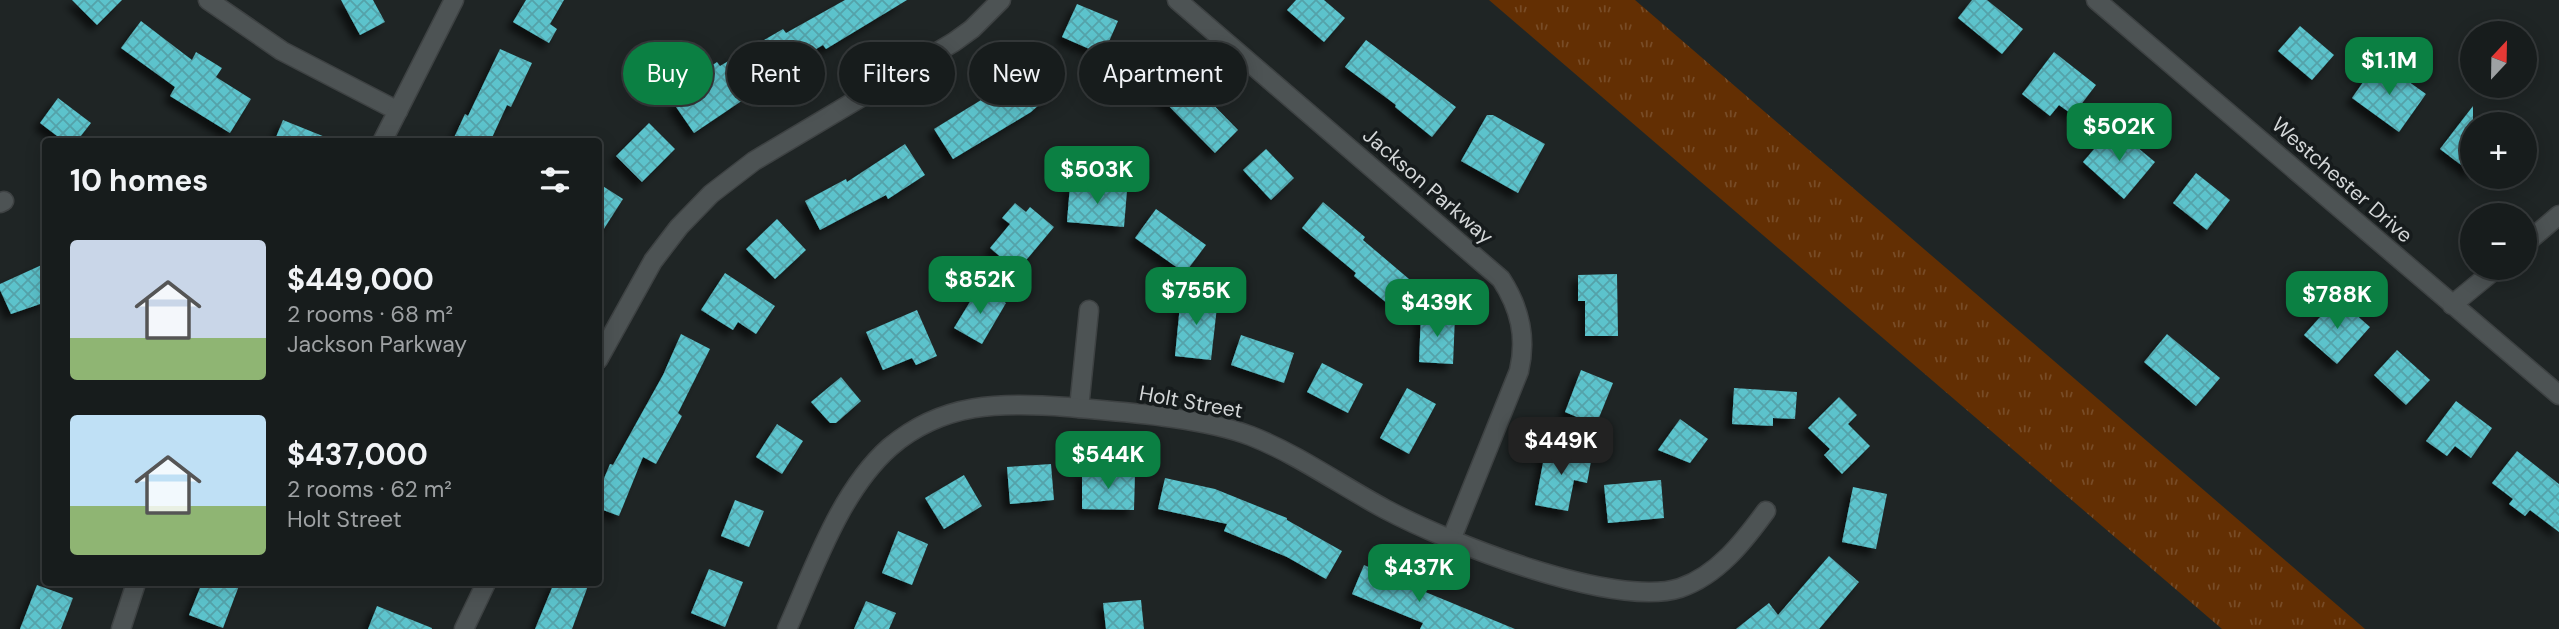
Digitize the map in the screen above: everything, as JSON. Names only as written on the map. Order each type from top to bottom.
[{"type":"street","points":[[208,0],[282,51],[398,111]]},
{"type":"street","points":[[384,138],[454,0]]},
{"type":"street","points":[[602,353],[653,261],[711,194],[754,161],[954,42],[972,29],[1001,0]]},
{"type":"street","name":"Jackson Parkway","points":[[1177,0],[1501,279],[1514,299],[1522,326],[1523,356],[1451,540]]},
{"type":"street","name":"Westchester Drive","points":[[2096,0],[2559,395]]},
{"type":"street","points":[[2537,234],[2559,215]]},
{"type":"street","points":[[2452,305],[2482,280]]},
{"type":"street","points":[[1079,408],[1089,310]]},
{"type":"street","name":"Holt Street","points":[[787,629],[848,495],[876,460],[918,428],[970,407],[993,404],[1079,408],[1195,422],[1248,435],[1278,447],[1386,509],[1451,540],[1545,573],[1606,587],[1654,593],[1682,587],[1712,571],[1741,544],[1766,511]]},
{"type":"street","points":[[121,629],[135,586]]},
{"type":"street","points":[[464,629],[485,586]]},
{"type":"green space","points":[[1489,0],[1635,0],[2365,629],[2222,629]]},
{"type":"building","points":[[72,0],[122,0],[97,25]]},
{"type":"building","points":[[341,0],[373,0],[385,22],[360,35]]},
{"type":"building","points":[[526,0],[564,0],[550,24],[557,29],[549,43],[513,22]]},
{"type":"building","points":[[845,0],[907,0],[826,49],[825,42],[761,42],[783,29],[786,33]]},
{"type":"building","points":[[1296,0],[1324,0],[1345,18],[1324,42],[1287,10]]},
{"type":"building","points":[[1972,0],[1987,0],[2023,29],[2002,54],[1958,18]]},
{"type":"building","points":[[1077,4],[1118,21],[1109,42],[1079,42],[1079,44],[1062,37]]},
{"type":"building","points":[[141,21],[192,60],[196,52],[222,68],[216,77],[251,99],[230,133],[170,96],[175,87],[121,48]]},
{"type":"building","points":[[2300,26],[2334,55],[2312,80],[2278,51]]},
{"type":"building","points":[[1366,40],[1456,107],[1432,137],[1395,107],[1396,105],[1345,67]]},
{"type":"building","points":[[500,49],[532,63],[511,107],[507,105],[492,138],[454,138],[465,114],[468,116]]},
{"type":"building","points":[[2054,52],[2096,85],[2073,115],[2059,105],[2050,116],[2022,94]]},
{"type":"building","points":[[717,62],[720,66],[727,62],[727,105],[736,105],[694,133],[675,105],[713,105],[713,65]]},
{"type":"building","points":[[2375,65],[2387,75],[2391,69],[2426,94],[2399,132],[2352,98]]},
{"type":"building","points":[[58,98],[91,123],[79,138],[60,138],[40,123]]},
{"type":"building","points":[[973,105],[1039,105],[953,159],[934,129]]},
{"type":"building","points":[[1168,105],[1214,105],[1238,130],[1215,153]]},
{"type":"building","points":[[1487,115],[1493,115],[1545,144],[1518,193],[1461,161]]},
{"type":"building","points":[[283,120],[328,138],[276,138]]},
{"type":"building","points":[[649,123],[675,149],[642,182],[616,156]]},
{"type":"building","points":[[2460,123],[2460,164],[2440,149]]},
{"type":"building","points":[[2113,127],[2155,162],[2124,199],[2083,162]]},
{"type":"building","points":[[905,144],[925,175],[888,199],[886,195],[820,230],[805,201],[846,179],[847,182]]},
{"type":"building","points":[[1266,149],[1294,178],[1271,200],[1243,170]]},
{"type":"building","points":[[2196,173],[2230,200],[2207,230],[2173,203]]},
{"type":"building","points":[[1070,185],[1127,191],[1124,227],[1067,222]]},
{"type":"building","points":[[602,186],[623,199],[602,232]]},
{"type":"building","points":[[1323,202],[1409,279],[1388,304],[1302,228]]},
{"type":"building","points":[[1015,203],[1026,212],[1030,207],[1054,227],[1017,271],[990,248],[1010,224],[1002,218]]},
{"type":"building","points":[[1156,209],[1206,245],[1185,273],[1135,238]]},
{"type":"building","points":[[777,219],[806,250],[775,279],[746,249]]},
{"type":"building","points":[[42,265],[42,303],[11,314],[0,284]]},
{"type":"building","points":[[725,273],[775,306],[756,334],[738,322],[733,330],[701,310]]},
{"type":"building","points":[[1617,274],[1618,336],[1585,336],[1585,301],[1578,301],[1578,275]]},
{"type":"building","points":[[979,287],[1006,303],[982,344],[954,328]]},
{"type":"building","points":[[1181,295],[1218,298],[1211,360],[1175,356]]},
{"type":"building","points":[[2337,298],[2370,327],[2337,364],[2304,335]]},
{"type":"building","points":[[917,310],[937,356],[916,365],[912,358],[883,370],[866,332]]},
{"type":"building","points":[[1421,314],[1455,316],[1453,364],[1419,362]]},
{"type":"building","points":[[681,334],[710,349],[678,413],[682,416],[656,464],[643,457],[619,516],[602,510],[602,483],[610,464],[613,465],[663,375]]},
{"type":"building","points":[[2167,334],[2220,378],[2196,406],[2144,362]]},
{"type":"building","points":[[1241,335],[1294,353],[1284,383],[1231,365]]},
{"type":"building","points":[[2397,350],[2430,380],[2406,405],[2374,375]]},
{"type":"building","points":[[1322,363],[1363,384],[1348,413],[1307,392]]},
{"type":"building","points":[[1581,370],[1613,383],[1596,425],[1565,412]]},
{"type":"building","points":[[841,377],[861,401],[836,423],[830,423],[811,402]]},
{"type":"building","points":[[1407,388],[1436,404],[1409,454],[1380,438]]},
{"type":"building","points":[[1734,388],[1797,392],[1795,419],[1773,418],[1773,426],[1732,424]]},
{"type":"building","points":[[1839,397],[1857,415],[1848,424],[1870,446],[1842,474],[1824,455],[1830,449],[1808,428]]},
{"type":"building","points":[[2456,401],[2492,428],[2471,458],[2455,446],[2447,456],[2426,441]]},
{"type":"building","points":[[1680,419],[1708,439],[1690,463],[1658,450]]},
{"type":"building","points":[[777,424],[803,441],[782,474],[756,457]]},
{"type":"building","points":[[1546,447],[1592,456],[1587,483],[1574,480],[1568,511],[1535,505]]},
{"type":"building","points":[[2517,451],[2559,484],[2559,532],[2530,510],[2525,516],[2509,504],[2513,499],[2492,483]]},
{"type":"building","points":[[1051,464],[1054,500],[1010,504],[1007,467]]},
{"type":"building","points":[[1082,472],[1135,474],[1134,510],[1082,509]]},
{"type":"building","points":[[964,475],[982,506],[944,529],[925,498]]},
{"type":"building","points":[[1165,478],[1215,489],[1287,518],[1342,551],[1326,579],[1287,557],[1224,531],[1227,524],[1158,509]]},
{"type":"building","points":[[1661,480],[1664,518],[1608,523],[1604,485]]},
{"type":"building","points":[[1853,487],[1887,494],[1876,549],[1842,542]]},
{"type":"building","points":[[735,500],[764,511],[749,547],[721,536]]},
{"type":"building","points":[[898,531],[928,544],[912,585],[882,573]]},
{"type":"building","points":[[1829,556],[1859,582],[1819,629],[1736,629],[1769,603],[1778,615]]},
{"type":"building","points":[[1364,565],[1515,629],[1420,629],[1423,623],[1352,594]]},
{"type":"building","points":[[709,569],[743,582],[725,627],[691,613]]},
{"type":"building","points":[[37,585],[73,598],[61,629],[20,629]]},
{"type":"building","points":[[201,586],[239,586],[223,628],[189,615]]},
{"type":"building","points":[[553,586],[588,586],[572,629],[535,629]]},
{"type":"building","points":[[1141,600],[1144,629],[1106,629],[1103,603]]},
{"type":"building","points":[[866,601],[896,613],[889,629],[854,629]]},
{"type":"building","points":[[377,606],[432,628],[432,629],[368,629]]}]
